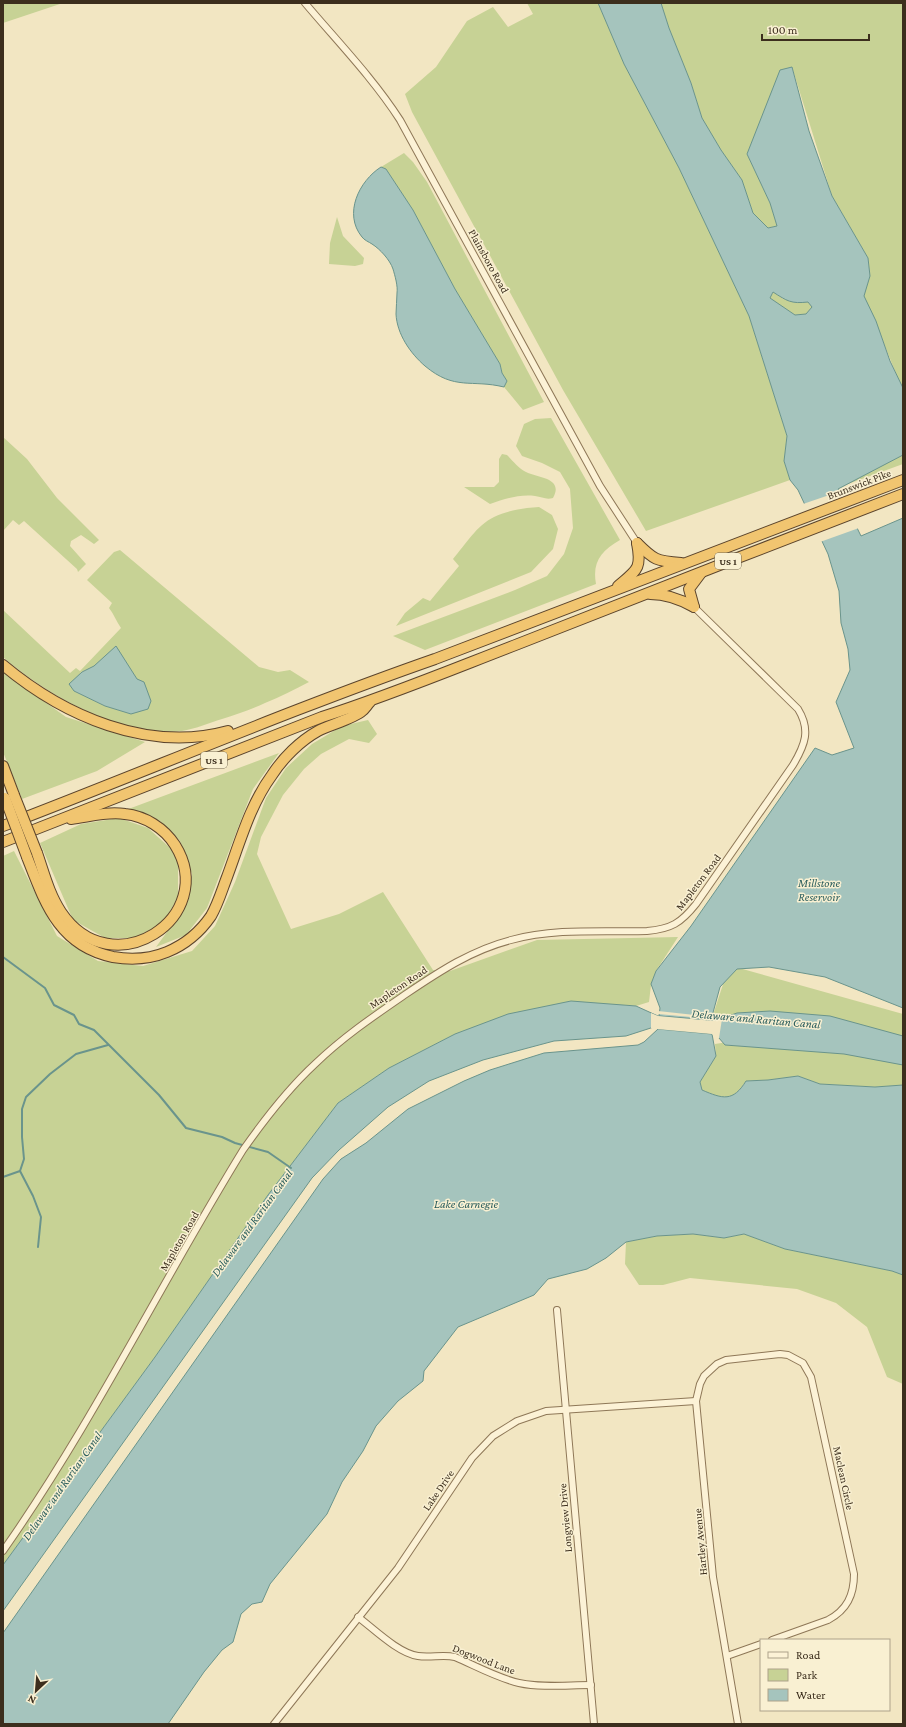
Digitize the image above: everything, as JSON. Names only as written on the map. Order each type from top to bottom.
[{"type":"highway","name":"Brunswick Pike","points":[[683,564],[776,527],[806,518],[903,480]]},
{"type":"highway","name":"US 1","points":[[3,842],[322,717],[370,702],[702,571],[903,494]]},
{"type":"highway","points":[[637,543],[657,560],[683,564]]},
{"type":"highway","points":[[610,593],[636,570],[639,563],[637,543]]},
{"type":"highway","name":"US 1","points":[[3,826],[250,728],[610,593],[683,564]]},
{"type":"highway","points":[[694,607],[689,590],[702,571]]},
{"type":"highway","points":[[646,594],[673,596],[694,607]]},
{"type":"highway","points":[[3,665],[31,686],[64,706],[89,718],[133,733],[154,737],[192,738],[238,728],[250,728]]},
{"type":"highway","points":[[32,855],[39,889],[55,919],[66,933],[82,945],[97,953],[126,959],[159,955],[178,947],[196,933],[211,916],[221,895],[254,804],[272,774],[284,760],[317,732],[362,712],[370,702]]},
{"type":"highway","points":[[3,766],[7,795],[32,855],[50,892],[62,912],[74,927],[93,939],[115,945],[130,944],[141,941],[162,928],[174,915],[184,894],[185,868],[178,849],[165,832],[148,821],[125,814],[113,813],[59,820]]},
{"type":"street","name":"Plainsboro Road","points":[[305,3],[386,99],[401,121],[600,486],[637,543]]},
{"type":"street","name":"Mapleton Road","points":[[3,1551],[25,1520],[91,1414],[243,1150],[296,1083],[331,1049],[370,1018],[455,962],[490,946],[528,936],[560,932],[657,930],[680,922],[688,914],[793,764],[803,746],[806,730],[805,723],[798,709],[767,676],[694,607]]},
{"type":"street","name":"Longview Drive","points":[[557,1310],[594,1724]]},
{"type":"street","name":"Maclean Circle","points":[[717,1364],[726,1360],[780,1354],[796,1358],[808,1370],[811,1376],[854,1574],[852,1594],[843,1609],[836,1616],[775,1639]]},
{"type":"street","name":"Hartley Avenue","points":[[717,1364],[710,1369],[702,1380],[697,1392],[696,1401],[713,1577],[738,1724]]},
{"type":"street","name":"Lake Drive","points":[[274,1724],[398,1568],[472,1458],[498,1432],[517,1421],[546,1411],[696,1401]]},
{"type":"street","name":"Dogwood Lane","points":[[358,1617],[401,1649],[417,1656],[446,1655],[455,1657],[507,1680],[519,1683],[591,1685]]},
{"type":"street","points":[[727,1656],[760,1644]]},
{"type":"green space","points":[[3,3],[63,3],[3,23]]},
{"type":"green space","points":[[527,3],[598,3],[624,64],[679,168],[749,316],[787,436],[784,461],[790,480],[646,531],[563,390],[412,112],[405,94],[436,67],[467,21],[493,7],[508,27],[533,14]]},
{"type":"green space","points":[[661,3],[903,3],[903,388],[863,296],[870,276],[868,258],[832,196],[792,67],[747,154],[770,203],[777,226],[768,228],[753,213],[742,180],[721,150],[702,118],[691,83],[669,28]]},
{"type":"green space","points":[[404,153],[413,162],[427,182],[544,402],[523,410],[504,387],[507,381],[502,373],[500,364],[455,289],[413,210],[386,169],[381,167]]},
{"type":"green space","points":[[337,217],[343,236],[364,258],[363,264],[355,266],[329,264],[330,243]]},
{"type":"green space","points":[[774,292],[783,299],[808,302],[812,307],[806,314],[795,315],[769,298]]},
{"type":"green space","points":[[551,418],[620,540],[608,548],[599,558],[595,569],[596,584],[425,650],[393,636],[515,590],[547,576],[564,554],[573,528],[570,489],[560,472],[542,463],[522,456],[516,446],[524,424],[535,419]]},
{"type":"green space","points":[[3,437],[27,459],[57,498],[99,540],[94,544],[81,535],[71,541],[70,546],[86,564],[78,572],[77,569],[24,521],[19,525],[13,520],[3,531]]},
{"type":"green space","points":[[502,454],[507,455],[526,472],[553,483],[556,491],[553,498],[546,499],[535,496],[518,496],[490,504],[464,487],[494,487],[499,482],[499,459]]},
{"type":"green space","points":[[903,455],[903,464],[837,488]]},
{"type":"green space","points":[[539,507],[552,515],[558,529],[553,549],[531,572],[396,626],[405,613],[423,598],[430,601],[459,566],[453,559],[482,525],[494,517],[510,511]]},
{"type":"green space","points":[[120,550],[259,667],[278,672],[290,670],[309,682],[282,696],[202,726],[182,731],[159,731],[135,728],[110,721],[86,711],[41,686],[3,657],[3,610],[70,673],[76,668],[80,671],[121,628],[109,608],[112,603],[87,580],[114,552]],"holes":[[[116,647],[137,679],[131,714],[105,706],[74,691],[81,672],[94,667]]]},
{"type":"green space","points":[[3,672],[66,717],[145,742],[97,771],[22,799],[3,752]]},
{"type":"green space","points":[[368,720],[377,734],[369,743],[349,739],[321,754],[304,769],[283,795],[261,837],[257,854],[291,929],[339,914],[383,892],[433,970],[450,971],[537,940],[678,937],[656,971],[651,985],[649,1002],[636,1006],[622,1005],[455,1034],[389,1068],[338,1103],[268,1195],[155,1357],[3,1565],[3,856],[14,851],[57,936],[98,961],[143,966],[192,951],[215,926],[235,882],[266,798],[286,768],[312,744],[342,726]]},
{"type":"green space","points":[[279,753],[253,789],[207,908],[186,935],[156,947],[186,906],[192,874],[180,841],[160,821],[123,811]]},
{"type":"green space","points":[[119,818],[148,828],[178,855],[178,897],[164,922],[135,938],[105,938],[73,920],[40,843],[81,824]]},
{"type":"green space","points":[[739,968],[903,1014],[903,1085],[876,1087],[820,1084],[798,1076],[746,1081],[736,1093],[727,1097],[721,1097],[702,1090],[700,1082],[716,1056],[715,1044],[728,1042],[730,1016],[712,1018],[727,972]]},
{"type":"green space","points":[[693,1234],[724,1238],[744,1234],[785,1249],[892,1271],[903,1275],[903,1384],[887,1377],[867,1327],[836,1303],[797,1289],[690,1278],[663,1285],[639,1285],[625,1264],[626,1242],[657,1236]]},
{"type":"water","name":"Millstone Reservoir","points":[[598,3],[661,3],[669,28],[691,83],[702,118],[721,150],[742,180],[753,213],[768,228],[777,226],[770,203],[747,154],[780,70],[792,67],[809,131],[832,196],[868,258],[870,276],[864,296],[876,321],[890,361],[903,388],[903,455],[838,489],[861,536],[903,518],[903,1008],[825,977],[769,967],[737,969],[720,987],[711,1020],[659,1016],[660,1008],[651,984],[656,971],[691,926],[815,748],[832,755],[854,748],[836,702],[850,670],[848,649],[841,623],[839,591],[828,554],[798,490],[790,480],[784,461],[787,436],[749,316],[679,168],[624,64]],"holes":[[[773,292],[786,300],[797,303],[808,302],[812,307],[806,314],[795,315],[770,298]]]},
{"type":"water","points":[[381,167],[386,169],[413,210],[455,289],[500,364],[502,373],[507,381],[504,387],[454,382],[445,379],[425,366],[405,343],[397,321],[397,287],[393,269],[387,258],[375,246],[362,237],[356,228],[354,218],[354,208],[360,189],[373,173]]},
{"type":"water","points":[[116,646],[137,679],[144,682],[151,701],[148,709],[131,714],[105,706],[74,691],[69,684],[82,672],[94,666]]},
{"type":"water","name":"Delaware and Raritan Canal","points":[[571,1001],[636,1006],[658,1016],[714,1021],[737,1013],[770,1011],[830,1016],[903,1036],[903,1065],[844,1054],[725,1045],[712,1030],[657,1026],[626,1036],[554,1041],[483,1060],[429,1081],[388,1107],[339,1150],[312,1178],[3,1611],[3,1565],[155,1357],[268,1195],[338,1103],[389,1068],[455,1034],[508,1014]]},
{"type":"water","name":"Lake Carnegie","points":[[658,1029],[712,1034],[716,1056],[700,1082],[702,1090],[722,1097],[727,1097],[737,1093],[746,1081],[798,1076],[820,1084],[875,1087],[903,1085],[903,1275],[892,1271],[785,1249],[744,1234],[724,1238],[693,1234],[657,1236],[626,1242],[606,1258],[587,1269],[548,1279],[534,1295],[458,1327],[424,1371],[423,1381],[398,1401],[376,1426],[363,1451],[342,1482],[327,1514],[270,1584],[262,1602],[252,1604],[241,1614],[233,1642],[222,1650],[204,1672],[168,1724],[3,1724],[3,1633],[323,1179],[341,1159],[366,1143],[408,1109],[464,1081],[490,1070],[544,1053],[638,1045],[644,1042]]},
{"type":"pier","points":[[841,491],[859,528],[820,542],[803,504]]},
{"type":"pier","points":[[658,1011],[713,1017],[713,1019],[658,1014]]},
{"type":"pier","points":[[651,1013],[658,1016],[714,1021],[722,1019],[719,1038],[717,1039],[714,1036],[715,1038],[712,1034],[657,1029],[654,1030],[656,1028],[651,1028]]},
{"type":"waterway","name":"Delaware and Raritan Canal","points":[[3,957],[45,988],[54,1005],[74,1015],[79,1024],[94,1030],[159,1095],[186,1128],[222,1137],[235,1143],[268,1152],[291,1168]]},
{"type":"waterway","points":[[3,1177],[20,1171],[24,1159],[22,1109],[26,1097],[50,1074],[76,1054],[108,1045]]},
{"type":"waterway","points":[[20,1171],[33,1196],[41,1217],[38,1247]]}]
